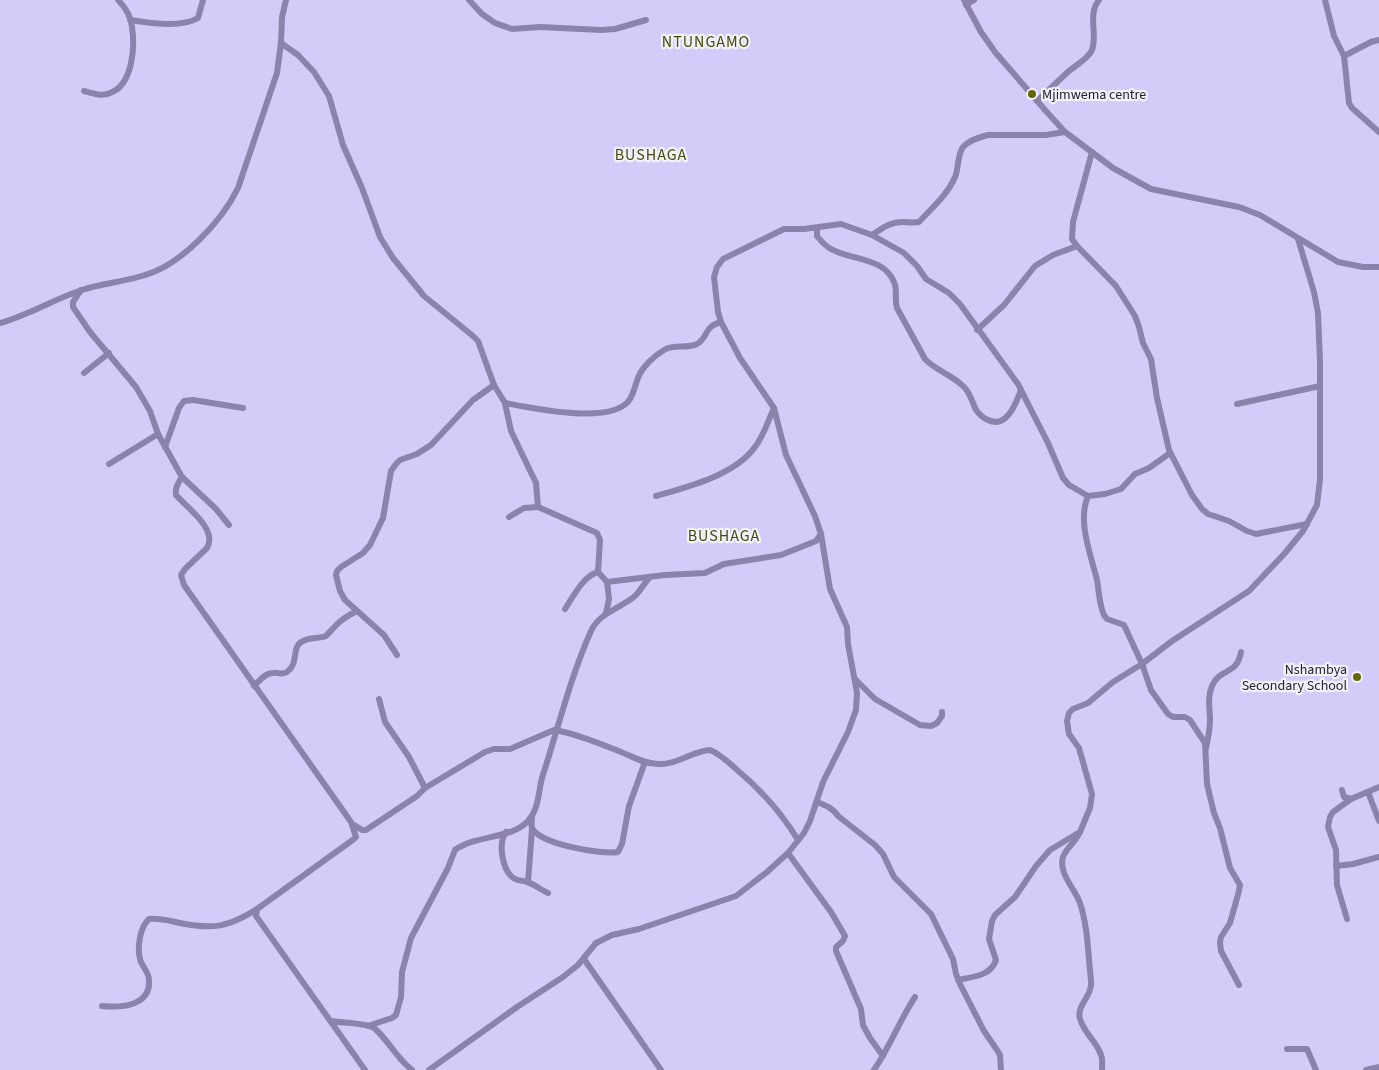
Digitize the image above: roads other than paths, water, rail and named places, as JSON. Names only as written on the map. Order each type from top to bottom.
[{"type":"street","points":[[84,91],[96,94],[112,93],[129,73],[132,58],[132,27],[126,11],[118,0]]},
{"type":"street","points":[[130,20],[159,24],[189,22],[198,18],[200,5],[203,0]]},
{"type":"street","points":[[0,323],[31,312],[81,290],[146,275],[169,265],[195,243],[225,211],[232,202],[238,188],[277,73],[282,17],[286,0]]},
{"type":"street","points":[[469,0],[495,24],[512,28],[608,29],[646,20]]},
{"type":"street","points":[[974,0],[965,2],[995,52],[1065,132],[1113,168],[1151,189],[1239,207],[1260,216],[1338,262],[1363,267],[1379,266]]},
{"type":"street","points":[[1037,101],[1090,53],[1093,48],[1094,35],[1093,12],[1099,0]]},
{"type":"street","points":[[1325,0],[1334,36],[1344,56],[1349,103],[1352,108],[1379,132]]},
{"type":"street","points":[[1344,56],[1371,42],[1379,40]]},
{"type":"street","points":[[281,44],[298,55],[314,72],[329,96],[343,145],[362,188],[380,237],[393,258],[424,296],[478,341],[494,384],[505,403],[511,431],[536,483],[538,507]]},
{"type":"street","points":[[872,235],[888,224],[919,222],[949,188],[957,172],[963,147],[974,139],[988,135],[1046,135],[1065,132]]},
{"type":"street","points":[[1092,152],[1073,222],[1072,240],[1116,286],[1134,316],[1143,343],[1151,359],[1157,398],[1170,454],[1192,495],[1208,514],[1229,521],[1256,534],[1307,524]]},
{"type":"street","points":[[429,1070],[516,1007],[563,977],[584,959],[596,943],[612,935],[639,929],[736,896],[767,872],[788,853],[810,822],[823,782],[848,732],[856,710],[857,694],[848,644],[847,627],[830,589],[821,534],[815,516],[789,460],[774,408],[740,358],[721,322],[718,312],[714,276],[717,267],[723,259],[784,229],[817,228],[842,224],[872,235],[904,253],[926,279],[955,298],[1021,390],[1064,478],[1070,485],[1088,496],[1105,494],[1121,489],[1135,474],[1149,468],[1170,454]]},
{"type":"street","points":[[817,228],[817,236],[830,249],[841,254],[866,260],[888,272],[896,289],[895,303],[897,308],[924,359],[962,385],[983,418],[994,422],[1008,416],[1021,390]]},
{"type":"street","points":[[1102,1070],[1102,1055],[1088,1036],[1079,1017],[1082,1005],[1092,986],[1086,927],[1080,902],[1064,872],[1063,864],[1063,857],[1077,840],[1090,808],[1092,794],[1079,748],[1069,734],[1067,720],[1069,713],[1073,709],[1088,703],[1113,682],[1142,664],[1172,640],[1249,591],[1285,554],[1307,524],[1317,505],[1319,492],[1320,386],[1318,313],[1314,292],[1298,239]]},
{"type":"street","points":[[977,330],[1004,305],[1035,266],[1052,255],[1077,246]]},
{"type":"street","points":[[81,290],[73,302],[73,307],[136,387],[150,411],[158,434],[182,477],[216,509],[229,525]]},
{"type":"street","points":[[505,403],[586,415],[615,410],[629,402],[639,375],[657,355],[666,349],[699,343],[711,324],[721,322]]},
{"type":"street","points":[[84,373],[108,353]]},
{"type":"street","points":[[397,655],[384,636],[346,600],[340,591],[336,575],[337,571],[363,553],[370,545],[383,518],[391,471],[400,460],[417,454],[431,445],[473,400],[494,384]]},
{"type":"street","points":[[1237,404],[1320,386]]},
{"type":"street","points":[[165,447],[179,408],[184,401],[193,400],[243,408]]},
{"type":"street","points":[[656,496],[715,476],[748,455],[760,438],[774,408]]},
{"type":"street","points":[[109,464],[158,434]]},
{"type":"street","points":[[182,477],[177,485],[176,495],[201,519],[210,544],[185,569],[181,575],[182,580],[254,686],[351,822],[358,829],[366,830],[417,796],[425,788],[485,752],[494,749],[510,749],[550,731],[557,730],[603,745],[645,762],[664,764],[699,752],[710,750],[715,752],[764,794],[798,840]]},
{"type":"street","points":[[1088,496],[1085,510],[1085,539],[1093,565],[1102,611],[1107,619],[1124,625],[1142,664],[1151,690],[1168,714],[1173,717],[1185,717],[1190,720],[1205,743],[1207,784],[1230,868],[1240,885],[1240,891],[1230,923],[1220,942],[1221,951],[1240,985]]},
{"type":"street","points":[[508,517],[524,508],[538,507],[597,533],[600,540],[598,572],[607,582],[609,598],[606,613]]},
{"type":"street","points":[[607,582],[665,575],[705,573],[724,564],[780,556],[816,541],[821,534]]},
{"type":"street","points":[[565,609],[576,591],[589,577],[598,572]]},
{"type":"street","points":[[368,1026],[396,1015],[401,997],[402,972],[411,938],[448,868],[455,850],[468,843],[521,827],[532,817],[537,806],[541,782],[572,679],[592,629],[606,613],[635,595],[649,578]]},
{"type":"street","points":[[254,686],[266,675],[272,673],[283,674],[290,670],[296,660],[296,647],[299,643],[309,638],[326,636],[336,624],[357,611]]},
{"type":"street","points":[[1206,749],[1210,727],[1208,703],[1212,686],[1217,677],[1235,667],[1240,661],[1241,652]]},
{"type":"street","points":[[855,679],[875,699],[920,724],[931,726],[937,723],[942,716],[942,712]]},
{"type":"street","points":[[379,699],[385,722],[409,757],[425,788]]},
{"type":"street","points":[[532,829],[540,835],[580,850],[618,852],[622,844],[629,806],[645,762]]},
{"type":"street","points":[[1347,919],[1337,885],[1336,850],[1328,827],[1329,822],[1333,812],[1350,800],[1379,786]]},
{"type":"street","points":[[1342,790],[1344,797],[1350,800]]},
{"type":"street","points":[[1368,792],[1379,821]]},
{"type":"street","points":[[817,802],[826,805],[875,845],[883,854],[894,877],[931,914],[953,959],[958,980],[984,1031],[1000,1055],[1001,1070]]},
{"type":"street","points":[[528,882],[532,817]]},
{"type":"street","points":[[102,1006],[132,1005],[142,1000],[146,994],[150,982],[139,952],[143,926],[149,919],[205,927],[236,922],[354,839],[356,834],[351,822]]},
{"type":"street","points":[[506,832],[502,837],[501,846],[508,872],[515,879],[528,882],[548,893]]},
{"type":"street","points":[[958,980],[982,974],[991,969],[996,960],[989,939],[995,915],[1015,896],[1050,850],[1080,832]]},
{"type":"street","points":[[788,853],[831,912],[845,936],[843,941],[836,947],[836,951],[862,1009],[863,1025],[884,1056]]},
{"type":"street","points":[[1336,866],[1379,857]]},
{"type":"street","points":[[257,908],[256,916],[365,1070]]},
{"type":"street","points":[[584,959],[661,1070]]},
{"type":"street","points":[[874,1070],[884,1056],[901,1018],[915,997]]},
{"type":"street","points":[[331,1022],[374,1028],[399,1058],[412,1070]]},
{"type":"street","points":[[1287,1049],[1303,1047],[1307,1049],[1316,1070]]},
{"type":"street","points":[[1366,1070],[1379,1067]]},
{"type":"place","name":"Mjimwema centre","points":[[1032,94]]},
{"type":"place","name":"Nshambya Secondary School","points":[[1357,677]]},
{"type":"district","name":"NTUNGAMO","points":[[706,41]]},
{"type":"district","name":"BUSHAGA","points":[[651,154]]},
{"type":"district","name":"BUSHAGA","points":[[724,535]]}]
